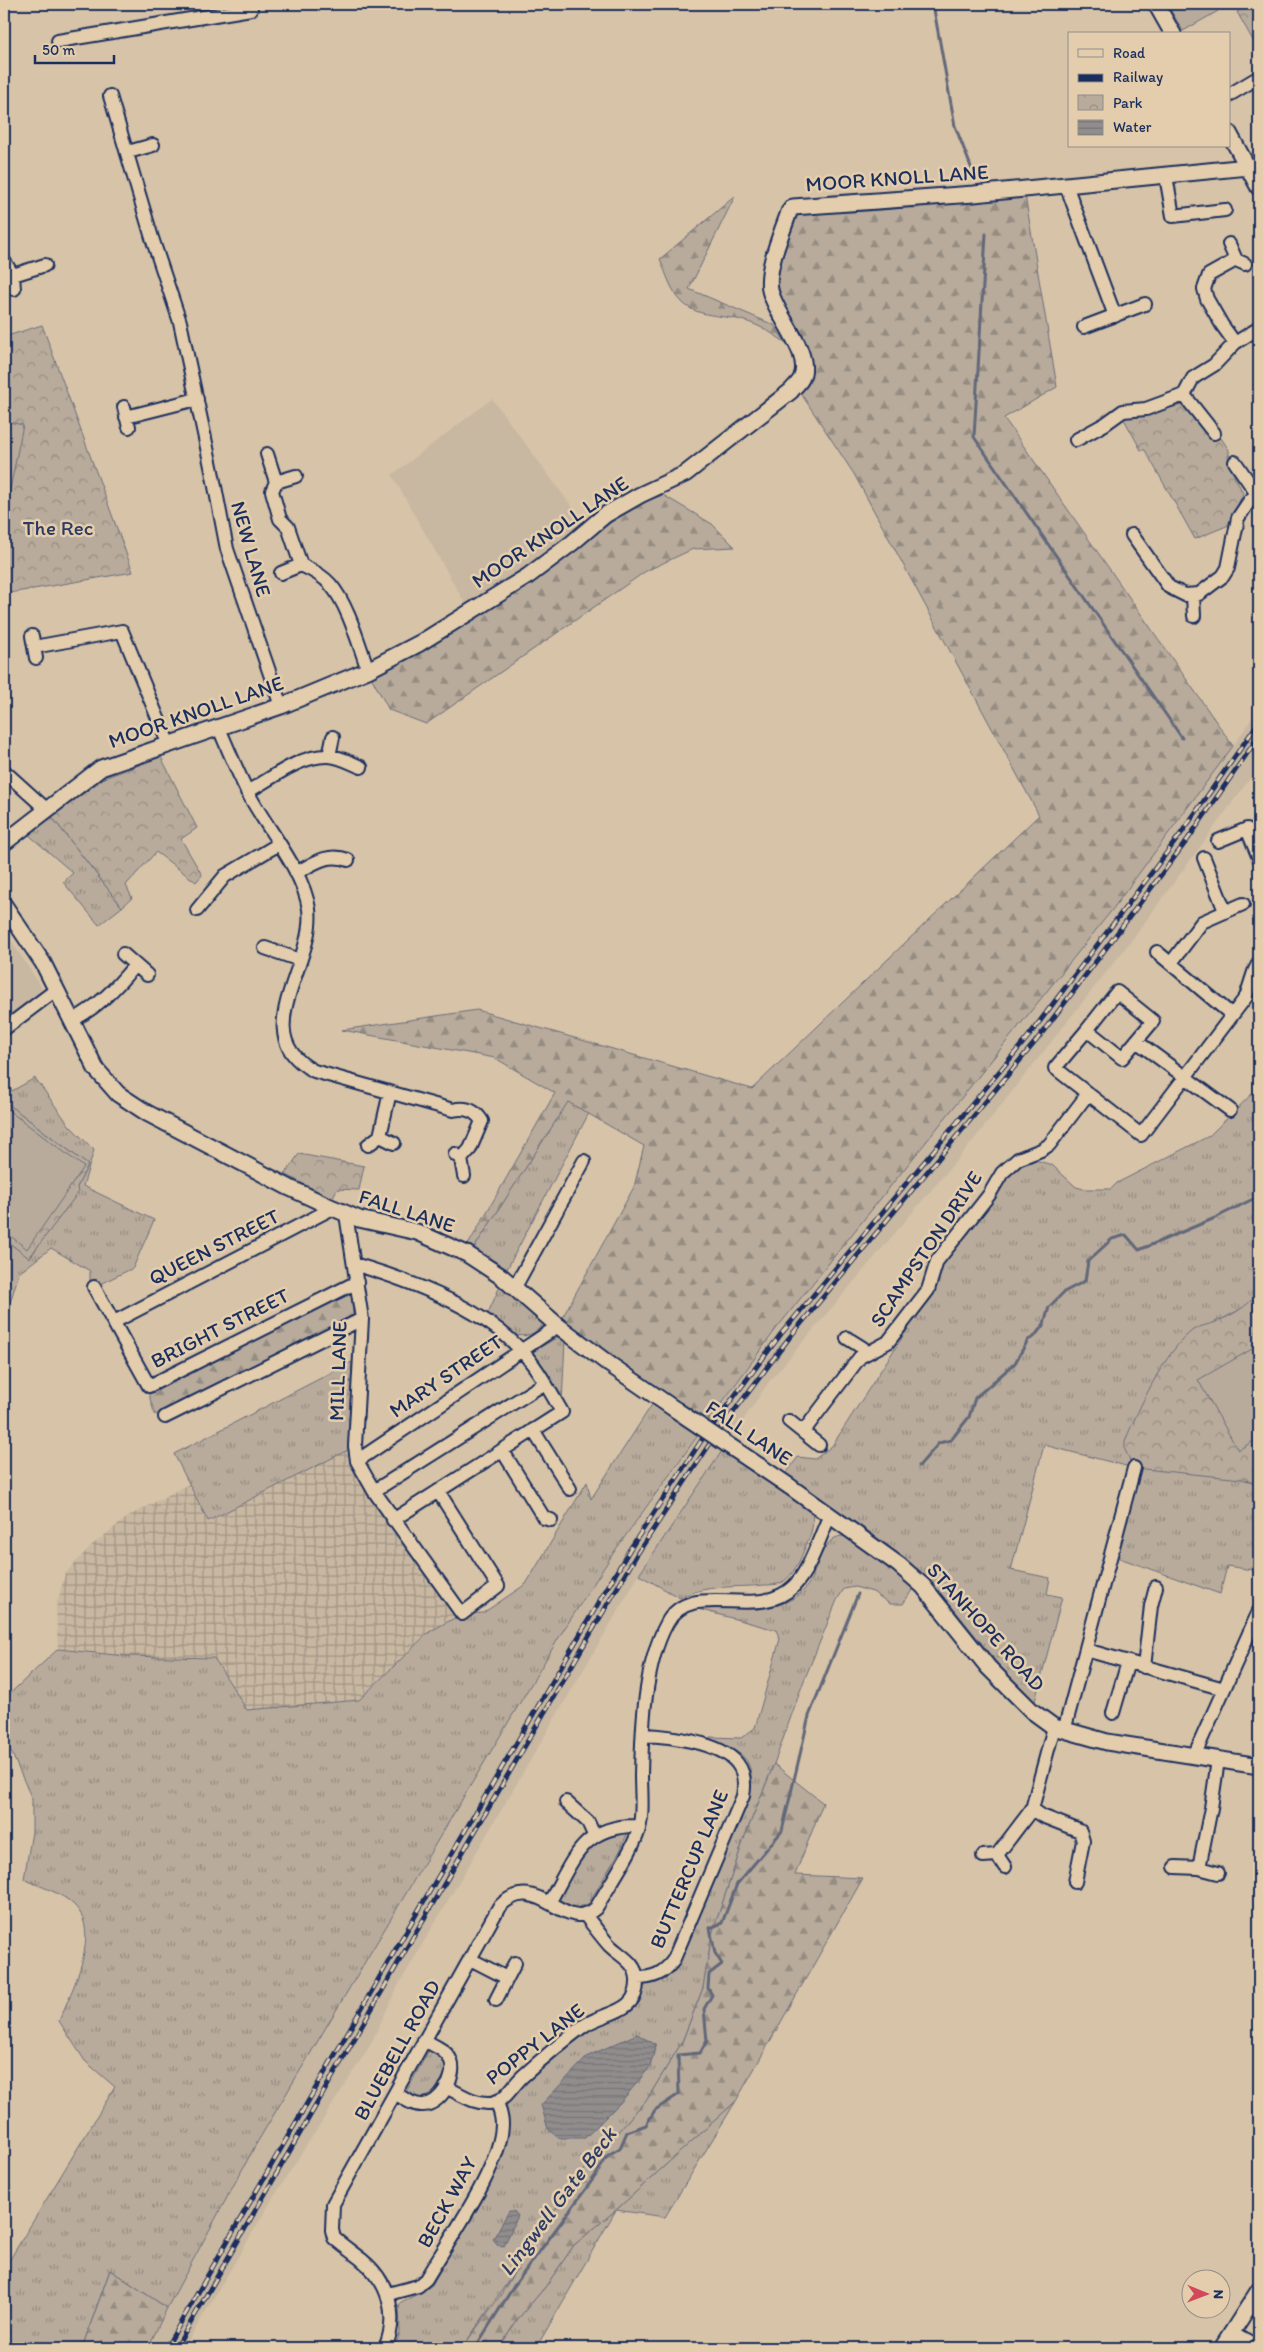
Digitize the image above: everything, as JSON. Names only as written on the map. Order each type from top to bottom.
[{"type":"street","points":[[1156,4],[1172,32]]},
{"type":"street","points":[[58,41],[214,9],[251,10]]},
{"type":"street","points":[[1230,94],[1259,77]]},
{"type":"street","name":"NEW LANE","points":[[110,96],[152,238],[180,322],[227,549],[281,706]]},
{"type":"street","points":[[1230,135],[1259,188]]},
{"type":"street","points":[[128,152],[153,145]]},
{"type":"street","name":"MOOR KNOLL LANE","points":[[4,843],[101,768],[281,706],[368,670],[420,644],[528,576],[615,508],[685,474],[791,391],[802,378],[802,355],[774,300],[770,289],[770,274],[789,212],[793,207],[927,198],[1248,167]]},
{"type":"street","points":[[1166,176],[1173,216],[1225,210]]},
{"type":"street","points":[[1066,185],[1115,316]]},
{"type":"street","points":[[1229,244],[1240,262],[1209,275],[1204,289],[1212,310],[1235,343]]},
{"type":"street","points":[[4,262],[13,274],[14,290]]},
{"type":"street","points":[[13,274],[44,265]]},
{"type":"street","points":[[1084,327],[1145,304]]},
{"type":"street","points":[[1076,440],[1105,424],[1123,411],[1146,409],[1184,395],[1193,378],[1214,365],[1235,343],[1259,328]]},
{"type":"street","points":[[1184,395],[1214,433]]},
{"type":"street","points":[[126,417],[197,399]]},
{"type":"street","points":[[267,454],[276,482],[272,491],[280,519],[288,527],[301,565],[316,572],[331,585],[347,616],[368,670]]},
{"type":"street","points":[[1132,535],[1169,586],[1185,595],[1204,592],[1228,568],[1238,518],[1250,500],[1258,494],[1235,462]]},
{"type":"street","points":[[276,482],[296,476]]},
{"type":"street","points":[[281,573],[301,565]]},
{"type":"street","points":[[1192,595],[1194,616]]},
{"type":"street","points":[[34,647],[122,631],[169,745]]},
{"type":"street","points":[[219,728],[247,792],[296,873],[305,893],[309,909],[309,927],[283,1026],[286,1043],[292,1056],[302,1065],[314,1071],[453,1110],[462,1108],[471,1110],[488,1121],[470,1148],[458,1156],[464,1176]]},
{"type":"street","points":[[329,756],[333,737]]},
{"type":"street","points":[[247,792],[300,762],[329,756],[362,767]]},
{"type":"street","points":[[4,771],[46,809]]},
{"type":"street","points":[[1218,842],[1247,829],[1259,858]]},
{"type":"street","points":[[196,910],[208,885],[278,844]]},
{"type":"street","points":[[296,873],[330,856],[338,856],[348,860]]},
{"type":"street","points":[[1204,858],[1225,911]]},
{"type":"street","points":[[1171,963],[1202,922],[1242,904]]},
{"type":"street","name":"FALL LANE","points":[[4,905],[39,957],[57,989],[96,1069],[118,1094],[147,1113],[290,1188],[340,1211],[417,1232],[467,1254],[515,1287],[557,1325],[609,1364],[789,1486]]},
{"type":"street","points":[[265,948],[300,960]]},
{"type":"street","points":[[1157,952],[1232,1015]]},
{"type":"street","points":[[123,954],[147,975]]},
{"type":"street","points":[[1087,1030],[1122,1058],[1153,1021],[1117,992],[1055,1068],[1087,1095],[1141,1135],[1246,997],[1259,962]]},
{"type":"street","points":[[72,1020],[92,1010],[114,990],[135,965]]},
{"type":"street","points":[[4,1029],[57,989]]},
{"type":"street","points":[[1136,1040],[1230,1110]]},
{"type":"street","points":[[368,1145],[380,1136],[390,1092]]},
{"type":"street","name":"SCAMPSTON DRIVE","points":[[803,1432],[865,1353],[888,1342],[900,1327],[928,1290],[937,1261],[989,1195],[1002,1173],[1018,1159],[1049,1145],[1087,1095]]},
{"type":"street","points":[[380,1136],[394,1143]]},
{"type":"street","points":[[515,1287],[584,1161]]},
{"type":"street","name":"MILL LANE","points":[[340,1211],[354,1264],[362,1319],[355,1446],[357,1461],[374,1491],[462,1614],[498,1586],[438,1491]]},
{"type":"street","name":"QUEEN STREET","points":[[114,1322],[340,1211]]},
{"type":"street","points":[[354,1264],[407,1281],[432,1292],[509,1337],[545,1383],[562,1412],[394,1520]]},
{"type":"street","name":"BRIGHT STREET","points":[[94,1286],[149,1386],[357,1282]]},
{"type":"street","points":[[165,1417],[362,1319]]},
{"type":"street","name":"MARY STREET","points":[[357,1461],[557,1325]]},
{"type":"street","points":[[846,1338],[863,1348],[865,1353]]},
{"type":"street","points":[[374,1491],[545,1383]]},
{"type":"street","points":[[789,1421],[819,1444]]},
{"type":"street","points":[[533,1430],[570,1489]]},
{"type":"street","points":[[502,1450],[544,1518],[551,1520]]},
{"type":"street","points":[[983,1856],[998,1855],[1032,1809],[1086,1650],[1134,1468]]},
{"type":"street","name":"STANHOPE ROAD","points":[[789,1486],[899,1565],[923,1586],[988,1667],[1032,1711],[1059,1729],[1107,1742],[1259,1766]]},
{"type":"street","points":[[585,1916],[596,1908],[637,1836],[643,1734],[652,1666],[657,1644],[668,1621],[678,1610],[698,1602],[767,1602],[782,1596],[803,1575],[830,1515]]},
{"type":"street","points":[[1144,1667],[1151,1606],[1156,1587]]},
{"type":"street","points":[[1194,1756],[1259,1610]]},
{"type":"street","points":[[1086,1650],[1224,1689]]},
{"type":"street","points":[[1114,1713],[1128,1662]]},
{"type":"street","name":"BUTTERCUP LANE","points":[[637,1978],[648,1978],[658,1975],[674,1961],[743,1796],[745,1785],[744,1776],[738,1764],[715,1749],[668,1736],[643,1734]]},
{"type":"street","points":[[1199,1868],[1212,1808],[1218,1760]]},
{"type":"street","points":[[566,1802],[588,1822],[594,1835]]},
{"type":"street","points":[[1032,1809],[1042,1816],[1080,1831],[1084,1842],[1076,1882]]},
{"type":"street","points":[[637,1978],[633,1966],[608,1944],[585,1916],[571,1914],[544,1900],[571,1862],[594,1835],[625,1826],[639,1826]]},
{"type":"street","points":[[998,1855],[1005,1867]]},
{"type":"street","points":[[1175,1867],[1199,1868],[1218,1873]]},
{"type":"street","name":"BLUEBELL ROAD","points":[[388,2294],[376,2273],[334,2238],[332,2230],[333,2204],[495,1914],[506,1900],[513,1896],[531,1894],[544,1900]]},
{"type":"street","points":[[470,1960],[507,1978]]},
{"type":"street","points":[[496,2000],[515,1963]]},
{"type":"street","name":"POPPY LANE","points":[[446,2087],[480,2103],[497,2101],[503,2098],[522,2077],[581,2028],[602,2016],[622,2010],[630,2004],[635,1996],[637,1978]]},
{"type":"street","points":[[395,2093],[417,2105],[424,2106],[438,2100],[451,2078],[452,2063],[442,2051],[424,2040]]},
{"type":"street","name":"BECK WAY","points":[[388,2294],[418,2286],[426,2279],[482,2185],[501,2134],[502,2115],[497,2101]]},
{"type":"street","points":[[1222,2348],[1259,2290]]},
{"type":"street","points":[[385,2348],[391,2331],[392,2319],[388,2294]]},
{"type":"street","points":[[1232,2335],[1255,2348]]},
{"type":"shaded area","points":[[492,399],[584,523],[531,565],[466,605],[392,475]]},
{"type":"shaded area","points":[[1259,708],[1259,766],[1134,937],[972,1142],[768,1383],[639,1575],[399,1984],[369,2047],[273,2198],[184,2348],[148,2348],[167,2308],[255,2146],[561,1634],[616,1550],[776,1329],[1112,910]]},
{"type":"shaded area","points":[[4,930],[42,988],[36,997],[4,1021]]},
{"type":"shaded area","points":[[348,1450],[462,1614],[429,1632],[359,1700],[247,1710],[214,1658],[125,1656],[58,1649],[56,1607],[65,1574],[91,1546],[129,1516],[189,1484],[208,1521]]},
{"type":"green space","points":[[1167,4],[1215,4],[1218,11],[1183,31]]},
{"type":"green space","points":[[1252,4],[1259,4],[1259,51],[1237,12]]},
{"type":"green space","points":[[1025,195],[1057,387],[1004,418],[1233,746],[1112,910],[776,1329],[708,1422],[561,1320],[634,1187],[644,1146],[568,1102],[474,1248],[468,1245],[555,1093],[495,1058],[342,1030],[477,1010],[752,1089],[1039,815],[854,474],[800,392],[809,381],[811,367],[808,353],[781,295],[778,283],[782,258],[798,213],[883,210]]},
{"type":"green space","points":[[735,196],[689,289],[774,325],[786,343],[770,332],[753,324],[689,308],[675,293],[660,259]]},
{"type":"green space","name":"The Rec","points":[[42,325],[133,572],[4,594],[4,337]]},
{"type":"green space","points":[[1183,405],[1194,414],[1215,439],[1221,438],[1229,450],[1229,465],[1243,493],[1229,525],[1195,539],[1145,450],[1141,450],[1124,419],[1129,416]]},
{"type":"green space","points":[[4,421],[23,425],[4,519]]},
{"type":"green space","points":[[663,495],[712,524],[735,547],[693,549],[646,571],[426,724],[389,710],[370,675],[414,653],[532,582],[619,517],[647,501]]},
{"type":"green space","points":[[161,757],[197,828],[181,839],[202,875],[196,882],[156,852],[126,885],[132,898],[122,907],[52,817],[104,778]]},
{"type":"green space","points":[[52,817],[122,907],[99,925],[63,882],[73,873],[29,835]]},
{"type":"green space","points":[[4,1076],[12,1091],[35,1078],[69,1125],[94,1150],[83,1186],[154,1220],[133,1268],[94,1287],[90,1291],[90,1271],[51,1248],[19,1273],[9,1306],[4,1300],[4,1239],[30,1258],[77,1187],[88,1165],[4,1101]]},
{"type":"green space","points":[[1259,1087],[1259,1293],[1248,1305],[1217,1322],[1194,1330],[1157,1375],[1125,1441],[1259,1484],[1259,1571],[1227,1566],[1220,1594],[1111,1555],[1134,1468],[1044,1445],[1011,1570],[1050,1578],[1047,1594],[1062,1597],[1034,1705],[1005,1673],[936,1588],[905,1559],[872,1533],[785,1475],[798,1457],[815,1459],[832,1446],[916,1316],[932,1297],[939,1269],[997,1195],[1005,1178],[1014,1168],[1035,1160],[1052,1165],[1076,1187],[1084,1189],[1111,1189],[1117,1183],[1209,1136]]},
{"type":"green space","points":[[4,1101],[88,1165],[77,1187],[78,1193],[29,1258],[4,1239]]},
{"type":"green space","points":[[568,1101],[589,1113],[507,1269],[474,1248]]},
{"type":"green space","points":[[4,1107],[84,1167],[27,1249],[4,1231]]},
{"type":"green space","points":[[299,1154],[364,1166],[359,1190],[337,1189],[332,1199],[285,1174]]},
{"type":"green space","points":[[500,1286],[543,1324],[536,1331],[529,1335],[515,1335],[485,1320]]},
{"type":"green space","points":[[347,1290],[351,1292],[353,1315],[155,1415],[148,1392]]},
{"type":"green space","points":[[1259,1293],[1259,1484],[1242,1479],[1134,1468],[1125,1450],[1125,1441],[1153,1381],[1172,1352],[1193,1330],[1233,1314]]},
{"type":"green space","points":[[558,1337],[565,1340],[562,1403],[531,1356],[532,1352]]},
{"type":"green space","points":[[1259,1345],[1259,1438],[1238,1450],[1198,1380]]},
{"type":"green space","points":[[352,1362],[348,1450],[208,1521],[174,1454]]},
{"type":"green space","points":[[653,1403],[699,1434],[616,1549],[561,1634],[255,2146],[167,2308],[110,2270],[82,2348],[4,2348],[4,2269],[115,2087],[85,2061],[59,2021],[82,1963],[86,1932],[83,1918],[70,1901],[57,1893],[24,1879],[32,1832],[32,1799],[5,1738],[4,1699],[58,1649],[125,1656],[214,1658],[247,1710],[359,1700],[429,1632],[462,1614],[483,1613],[526,1584],[587,1482],[591,1499]]},
{"type":"green space","points":[[722,1451],[812,1513],[813,1523],[811,1532],[793,1572],[783,1582],[774,1585],[721,1587],[700,1590],[680,1598],[639,1575]]},
{"type":"green space","points":[[843,1536],[872,1552],[914,1587],[903,1604],[890,1604],[873,1592],[855,1587],[844,1589],[837,1600],[803,1683],[774,1764],[745,1836],[712,1934],[703,1988],[682,2042],[648,2098],[589,2164],[462,2348],[395,2348],[400,2332],[399,2306],[401,2302],[432,2285],[487,2189],[503,2149],[508,2130],[507,2104],[527,2081],[586,2030],[626,2014],[635,2005],[646,1984],[660,1979],[678,1965],[750,1794],[751,1772],[744,1758],[730,1749],[709,1743],[710,1737],[741,1738],[755,1728],[780,1639],[776,1630],[698,1609],[712,1607],[765,1608],[790,1600],[802,1592],[808,1585],[828,1543],[835,1538]]},
{"type":"green space","points":[[774,1764],[823,1803],[795,1875],[863,1878],[736,2101],[616,2210],[574,2245],[546,2286],[517,2320],[499,2348],[462,2348],[500,2296],[543,2225],[589,2164],[648,2098],[682,2042],[703,1988],[712,1934],[745,1836]]},
{"type":"green space","points":[[622,1833],[627,1834],[620,1851],[588,1904],[576,1908],[556,1898],[574,1865],[588,1848],[609,1836]]},
{"type":"green space","points":[[429,2050],[444,2059],[446,2072],[432,2095],[419,2098],[406,2092]]},
{"type":"green space","points":[[736,2101],[665,2217],[616,2210]]},
{"type":"green space","points":[[616,2210],[536,2348],[499,2348],[517,2320],[546,2286],[574,2245]]},
{"type":"green space","points":[[110,2270],[167,2308],[148,2348],[82,2348]]},
{"type":"water","points":[[637,2034],[656,2045],[650,2067],[621,2102],[585,2138],[558,2138],[548,2129],[541,2105],[588,2056]]},
{"type":"water","points":[[509,2211],[514,2211],[518,2216],[504,2246],[498,2245],[493,2239]]},
{"type":"waterway","points":[[933,4],[955,126],[973,172]]},
{"type":"waterway","points":[[986,234],[974,437],[1182,738]]},
{"type":"waterway","points":[[919,1466],[939,1443],[951,1440],[969,1417],[975,1398],[1015,1363],[1028,1340],[1034,1337],[1044,1324],[1049,1307],[1064,1292],[1085,1281],[1088,1261],[1112,1239],[1126,1235],[1139,1250],[1215,1218],[1259,1196]]},
{"type":"waterway","name":"Lingwell Gate Beck","points":[[475,2348],[514,2286],[596,2175],[608,2155],[620,2148],[627,2132],[646,2125],[655,2110],[679,2094],[678,2055],[700,2053],[707,2041],[704,2009],[712,1995],[708,1988],[709,1974],[722,1964],[715,1953],[710,1928],[722,1923],[737,1884],[782,1831],[809,1716],[858,1594]]},
{"type":"railway","points":[[166,2348],[397,1947],[630,1549],[703,1438],[781,1334],[1028,1037],[1180,835],[1259,722]]},
{"type":"railway","points":[[176,2348],[637,1554],[711,1442],[789,1338],[1036,1041],[1188,839],[1259,736]]}]
